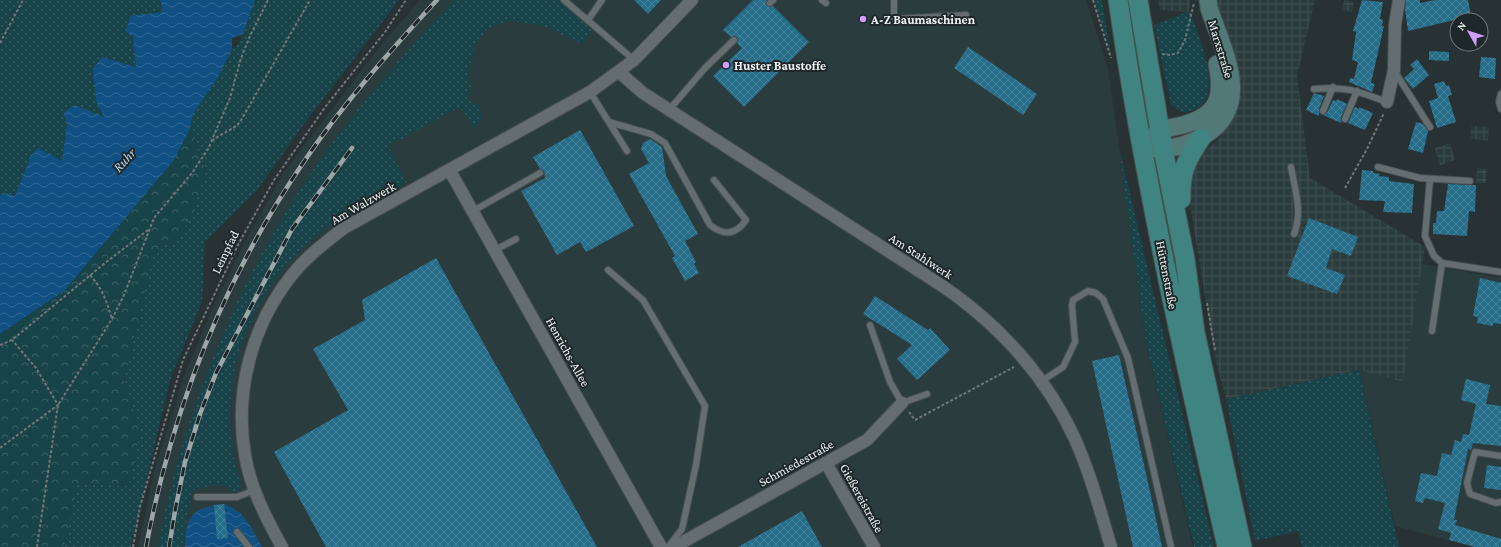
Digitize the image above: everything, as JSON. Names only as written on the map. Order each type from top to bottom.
[{"type":"main road","name":"Hüttenstraße","points":[[1118,0],[1141,147],[1170,292],[1227,547]]},
{"type":"main road","name":"Hüttenstraße","points":[[1138,0],[1145,48],[1185,259],[1189,298],[1200,360],[1242,547]]},
{"type":"main road","points":[[1185,259],[1180,182],[1184,167],[1201,138]]},
{"type":"street","name":"Am Walzwerk","points":[[282,547],[264,512],[255,490],[245,455],[241,421],[243,387],[251,352],[263,320],[274,300],[293,274],[312,254],[344,228],[450,171],[590,92],[634,60],[692,0]]},
{"type":"street","name":"Marxstraße","points":[[1141,147],[1160,130],[1185,124],[1206,116],[1215,106],[1219,97],[1220,78],[1216,60],[1211,43],[1201,21],[1195,0]]},
{"type":"street","name":"Marxstraße","points":[[1141,147],[1164,149],[1196,141],[1215,129],[1224,118],[1230,105],[1232,91],[1230,72],[1208,8],[1208,0]]},
{"type":"street","points":[[1387,102],[1394,70],[1394,30],[1399,0]]},
{"type":"street","name":"Am Stahlwerk","points":[[619,72],[643,93],[964,301],[991,323],[1026,360],[1042,382],[1073,437],[1091,482],[1111,547]]},
{"type":"street","name":"Henrichs-Allee","points":[[450,171],[661,547]]},
{"type":"street","name":"Schmiedestraße","points":[[674,547],[867,440],[902,403]]},
{"type":"street","name":"Gießereistraße","points":[[826,463],[874,547]]},
{"type":"lane","points":[[564,0],[634,60]]},
{"type":"lane","points":[[588,20],[602,0]]},
{"type":"lane","points":[[894,0],[894,19],[966,15]]},
{"type":"lane","points":[[669,110],[705,68],[734,40]]},
{"type":"lane","points":[[1394,70],[1430,127]]},
{"type":"lane","points":[[1314,89],[1333,87],[1357,91],[1387,102]]},
{"type":"lane","points":[[1323,111],[1333,87]]},
{"type":"lane","points":[[1345,119],[1357,91]]},
{"type":"lane","points":[[590,92],[627,151]]},
{"type":"lane","points":[[1501,94],[1499,102],[1501,109]]},
{"type":"lane","points":[[609,122],[651,134],[665,143],[710,226],[718,232],[730,233],[741,227],[746,220],[714,180]]},
{"type":"lane","points":[[1291,167],[1299,213],[1294,234]]},
{"type":"lane","points":[[1378,167],[1420,178],[1470,181]]},
{"type":"lane","points":[[473,211],[540,173]]},
{"type":"lane","points":[[1430,179],[1425,236],[1430,249],[1442,263],[1501,272]]},
{"type":"lane","points":[[495,250],[516,239]]},
{"type":"lane","points":[[1432,331],[1442,263]]},
{"type":"lane","points":[[608,270],[643,300],[705,406],[696,465],[682,529],[668,547]]},
{"type":"lane","points":[[1042,382],[1063,367],[1075,342],[1072,306],[1073,300],[1088,291],[1096,293],[1103,299],[1109,309],[1128,358],[1171,547]]},
{"type":"lane","points":[[870,325],[890,382],[902,403],[927,394]]},
{"type":"lane","points":[[1501,456],[1475,452],[1467,483],[1470,494],[1496,503],[1501,502]]},
{"type":"lane","points":[[197,497],[237,497],[241,492],[255,490]]},
{"type":"lane","points":[[237,532],[249,547]]},
{"type":"path","points":[[0,43],[23,0]]},
{"type":"path","points":[[0,448],[58,405],[112,319],[124,295],[149,229],[159,210],[192,173],[212,141],[230,98],[241,58],[268,0]]},
{"type":"path","points":[[212,141],[218,136],[235,128],[240,122],[310,0]]},
{"type":"path","name":"Leinpfad","points":[[133,547],[140,507],[183,360],[239,243],[274,180],[326,106],[385,32],[406,0]]},
{"type":"path","points":[[1093,0],[1112,60]]},
{"type":"path","points":[[1145,48],[1170,56],[1178,53],[1185,40],[1195,0]]},
{"type":"path","points":[[1345,188],[1367,149],[1385,111],[1387,102]]},
{"type":"path","points":[[0,345],[12,340],[90,275],[149,229]]},
{"type":"path","points":[[90,275],[106,298],[112,319]]},
{"type":"path","points":[[12,340],[36,368],[58,405],[37,547]]},
{"type":"path","points":[[902,403],[915,420],[1026,360]]},
{"type":"shaded area","points":[[420,0],[1086,0],[1108,69],[1146,342],[1193,547],[138,547],[154,472],[184,376],[214,305],[242,247],[284,172],[380,46]]},
{"type":"shaded area","points":[[1158,0],[1190,0],[1189,12],[1160,10]]},
{"type":"shaded area","points":[[1213,0],[1315,0],[1297,76],[1310,178],[1425,247],[1403,382],[1359,370],[1226,399],[1215,358],[1187,186],[1197,158],[1219,139],[1238,102],[1238,68],[1222,33]]},
{"type":"shaded area","points":[[1344,0],[1354,2],[1352,12],[1342,10]]},
{"type":"shaded area","points":[[1471,126],[1489,127],[1488,140],[1470,139]]},
{"type":"shaded area","points":[[1450,143],[1455,160],[1440,165],[1435,148]]},
{"type":"shaded area","points":[[1477,168],[1487,169],[1486,183],[1476,183]]},
{"type":"shaded area","points":[[1422,264],[1501,278],[1501,547],[1474,547],[1395,526],[1359,370],[1403,382]]},
{"type":"green space","points":[[0,0],[160,0],[163,12],[133,36],[136,67],[102,57],[105,118],[74,105],[63,113],[67,123],[62,161],[31,155],[15,196],[4,193],[0,196]]},
{"type":"green space","points":[[255,0],[399,0],[301,128],[258,189],[205,242],[202,302],[170,380],[131,547],[64,547],[77,484],[128,486],[140,431],[124,381],[154,252],[178,237],[206,172],[190,129],[193,114],[232,49],[239,44]]},
{"type":"green space","points":[[454,0],[557,0],[592,30],[583,44],[541,25],[510,21],[488,28],[475,45],[468,78],[471,86],[468,97],[472,104],[479,104],[482,118],[475,130],[460,107],[388,146],[407,182],[362,205],[336,221],[312,239],[291,260],[272,283],[257,308],[245,334],[236,362],[231,391],[230,430],[241,486],[235,493],[231,489],[221,486],[210,486],[193,490],[185,525],[184,547],[158,547],[182,446],[198,396],[238,300],[262,254],[288,209],[332,143],[382,80]]},
{"type":"green space","points":[[1095,0],[1102,0],[1111,55],[1109,49]]},
{"type":"green space","points":[[1190,11],[1205,54],[1209,86],[1206,99],[1197,108],[1182,112],[1171,105],[1154,25]]},
{"type":"green space","points":[[190,129],[206,172],[191,218],[178,237],[154,252],[124,381],[140,431],[129,486],[78,484],[64,547],[0,547],[0,334],[64,291],[174,160]]},
{"type":"green space","points":[[1119,148],[1214,547],[1194,547],[1146,342]]},
{"type":"green space","points":[[1359,370],[1399,547],[1302,547],[1298,531],[1255,541],[1226,399]]},
{"type":"water","name":"Ruhr","points":[[160,0],[255,0],[243,34],[232,38],[232,49],[218,77],[193,114],[190,129],[174,160],[64,291],[0,334],[0,196],[4,193],[15,196],[31,155],[38,148],[62,161],[67,123],[63,113],[74,105],[104,117],[96,101],[93,69],[102,57],[136,67],[133,36],[126,32],[130,16],[163,12]]},
{"type":"water","points":[[224,504],[243,516],[262,547],[185,547],[187,527],[189,520],[193,515],[205,508]]},
{"type":"building","points":[[634,0],[661,0],[648,14]]},
{"type":"building","points":[[753,0],[767,0],[767,6],[773,6],[809,42],[744,107],[713,76],[742,48],[737,43],[737,37],[731,37],[723,30]]},
{"type":"building","points":[[1362,0],[1383,2],[1380,19],[1383,20],[1382,26],[1384,26],[1371,83],[1375,84],[1372,92],[1349,82],[1350,78],[1354,79],[1358,62],[1352,60],[1356,32],[1353,31]]},
{"type":"building","points":[[1406,0],[1420,0],[1420,3],[1435,0],[1468,0],[1470,12],[1449,12],[1449,21],[1408,31],[1405,10]]},
{"type":"building","points":[[968,47],[1037,94],[1023,115],[954,68]]},
{"type":"building","points":[[1429,51],[1449,52],[1449,61],[1429,60]]},
{"type":"building","points":[[1481,57],[1496,58],[1495,79],[1479,77]]},
{"type":"building","points":[[1417,59],[1429,75],[1413,89],[1404,78],[1414,69],[1410,65]]},
{"type":"building","points":[[1444,81],[1446,86],[1449,85],[1452,95],[1448,96],[1456,122],[1437,128],[1429,101],[1438,98],[1434,84]]},
{"type":"building","points":[[1314,93],[1324,96],[1319,109],[1319,116],[1306,110]]},
{"type":"building","points":[[1337,99],[1347,104],[1341,117],[1341,123],[1323,115],[1327,113],[1333,100],[1336,101]]},
{"type":"building","points":[[1355,107],[1359,109],[1359,107],[1373,113],[1365,130],[1348,123]]},
{"type":"building","points":[[1416,122],[1423,124],[1428,131],[1423,153],[1408,149]]},
{"type":"building","points":[[580,130],[634,226],[586,252],[580,242],[557,255],[521,191],[545,178],[544,171],[540,169],[533,157]]},
{"type":"building","points":[[650,139],[662,147],[666,176],[698,234],[685,241],[696,262],[694,264],[699,273],[685,281],[672,258],[675,256],[629,174],[649,163],[641,149],[643,143]]},
{"type":"building","points":[[1362,170],[1373,171],[1373,173],[1380,174],[1379,176],[1389,177],[1389,181],[1414,184],[1412,213],[1383,212],[1385,201],[1359,200]]},
{"type":"building","points":[[1448,184],[1476,185],[1475,212],[1469,211],[1467,236],[1433,234],[1433,223],[1436,223],[1437,211],[1444,211]]},
{"type":"building","points":[[1309,218],[1358,237],[1351,256],[1332,249],[1326,268],[1345,275],[1337,294],[1287,276]]},
{"type":"building","points":[[436,258],[597,547],[326,547],[274,452],[348,410],[313,349],[365,320],[362,300]]},
{"type":"building","points":[[1480,278],[1501,283],[1501,324],[1493,323],[1493,326],[1477,323],[1478,317],[1473,316]]},
{"type":"building","points":[[875,296],[928,330],[930,328],[950,350],[917,380],[897,359],[912,345],[863,314]]},
{"type":"building","points":[[1119,355],[1162,547],[1133,547],[1092,361]]},
{"type":"building","points":[[1466,379],[1490,385],[1486,404],[1501,406],[1501,446],[1473,443],[1471,450],[1468,449],[1454,520],[1457,520],[1455,525],[1501,539],[1501,547],[1475,547],[1449,540],[1451,533],[1438,529],[1445,503],[1425,498],[1423,503],[1415,501],[1421,473],[1437,476],[1442,453],[1451,455],[1455,440],[1461,442],[1463,434],[1469,435],[1476,404],[1461,400]]},
{"type":"building","points":[[1487,465],[1501,467],[1501,490],[1484,488]]},
{"type":"building","points":[[224,504],[228,538],[217,539],[214,505]]},
{"type":"building","points":[[802,511],[822,547],[738,547]]},
{"type":"railway","points":[[146,547],[170,446],[186,396],[225,299],[249,253],[275,207],[318,141],[384,59],[437,0]]},
{"type":"railway","points":[[169,547],[185,462],[200,414],[216,373],[292,229],[352,148]]},
{"type":"place","name":"A-Z Baumaschinen","points":[[863,19]]},
{"type":"place","name":"Huster Baustoffe","points":[[726,65]]}]
